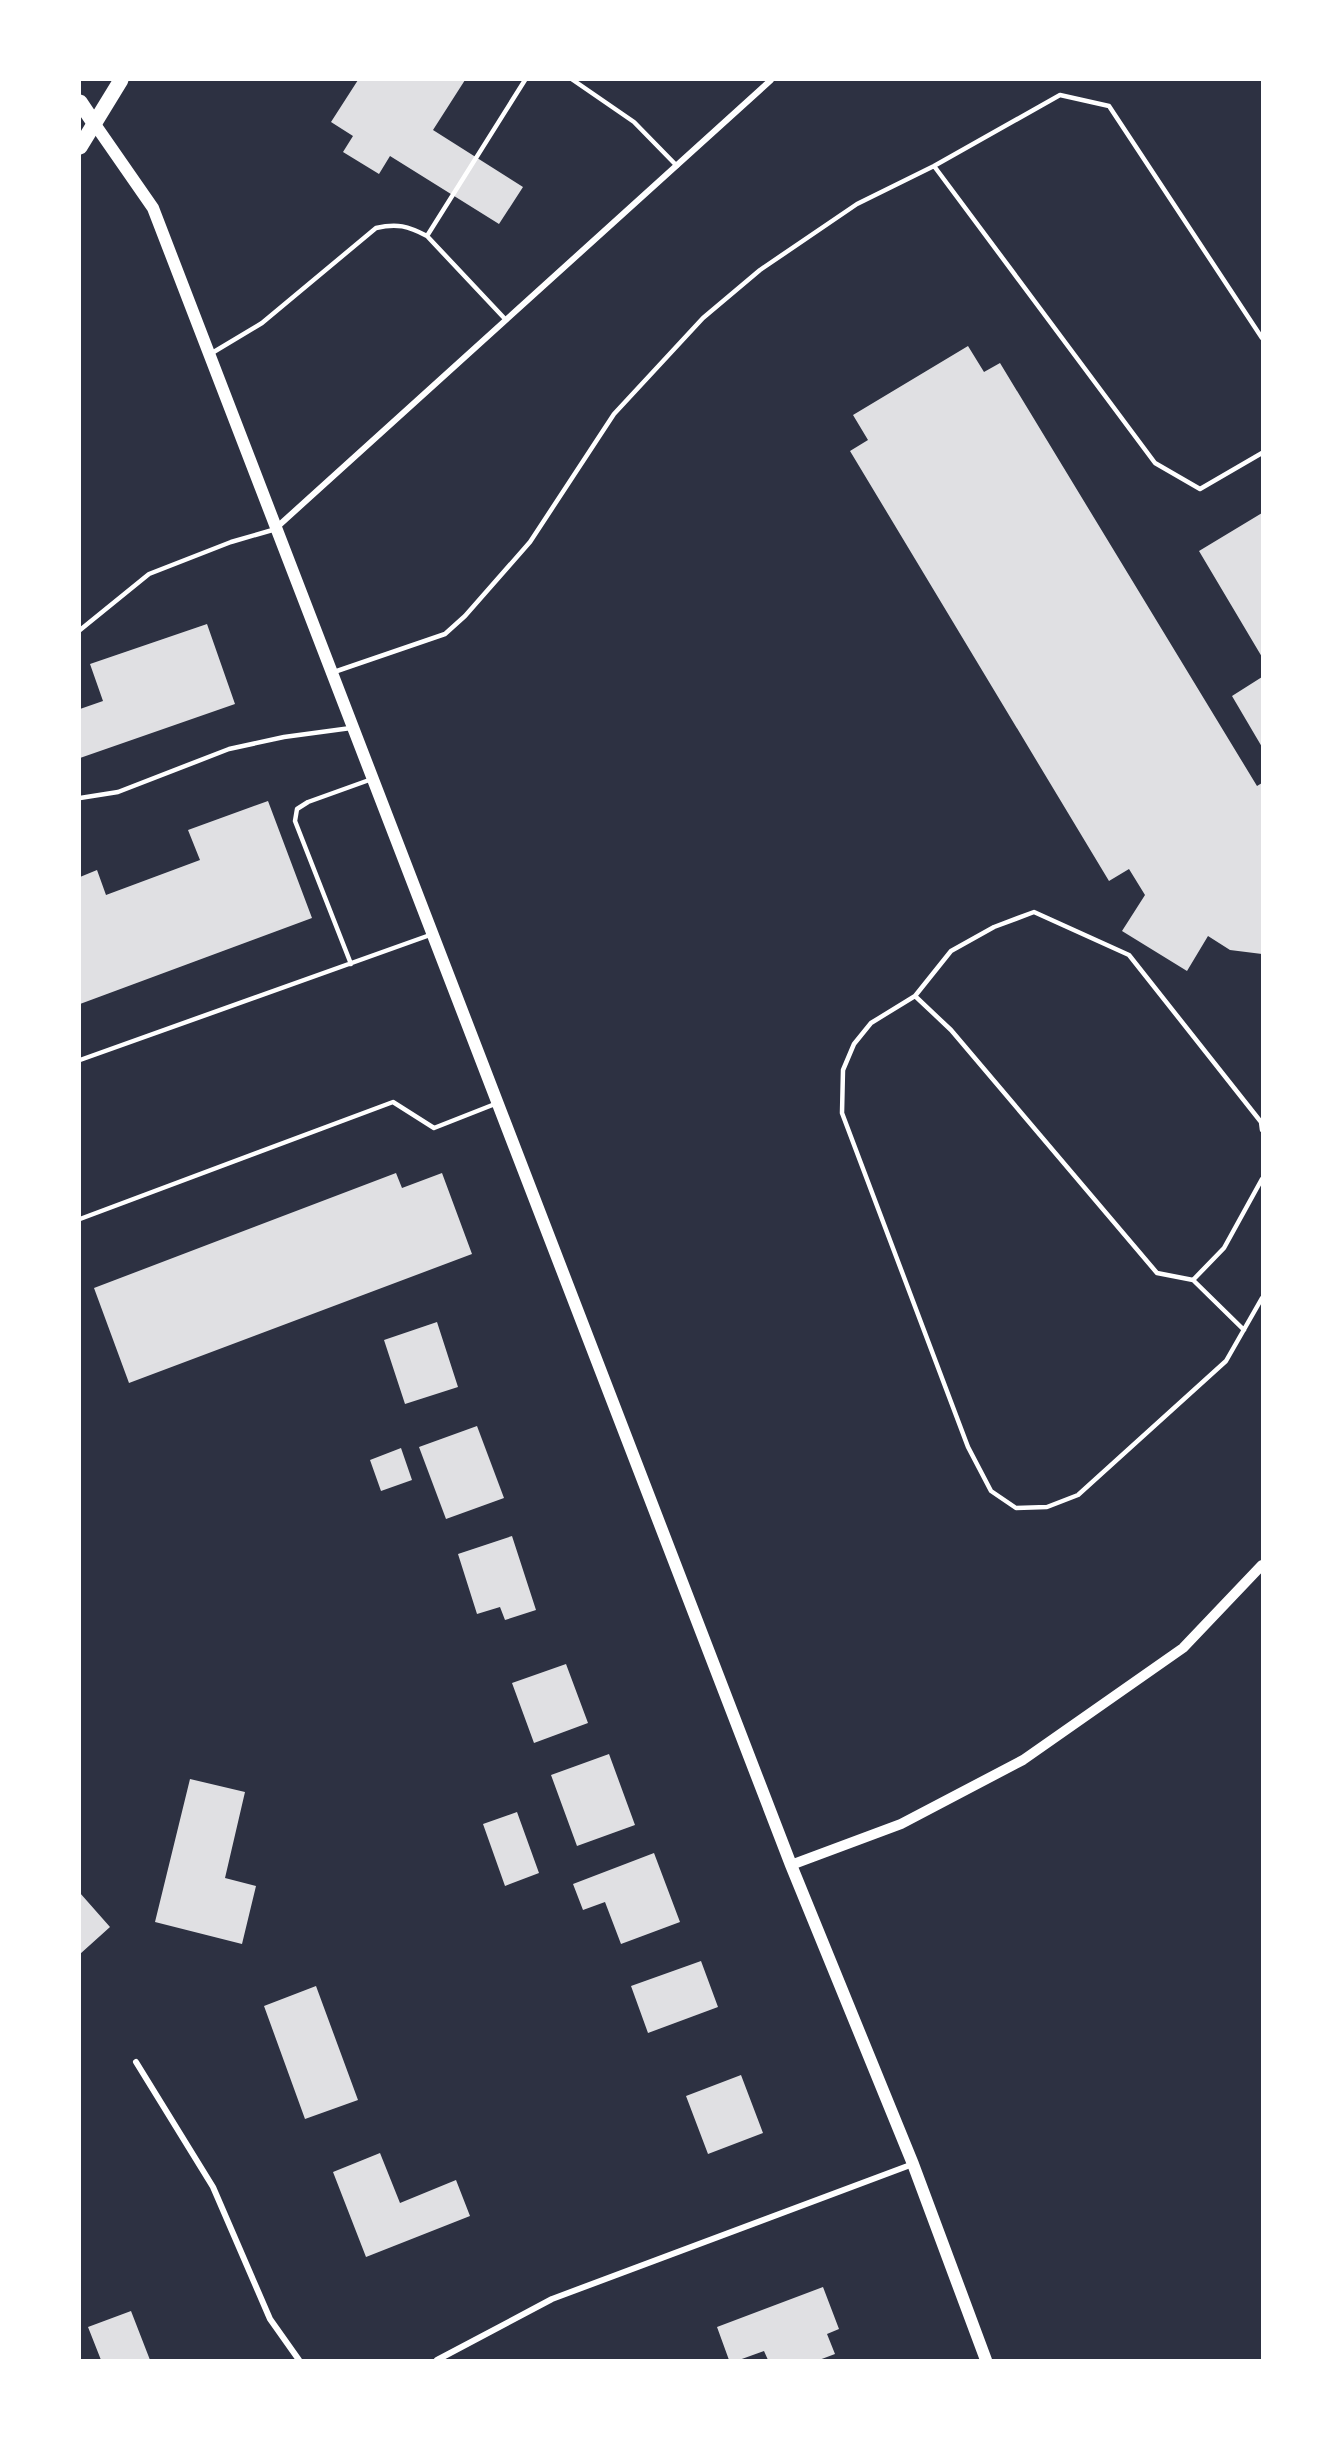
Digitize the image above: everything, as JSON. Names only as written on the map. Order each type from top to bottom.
[{"type":"main road","points":[[80,147],[121,80]]},
{"type":"main road","points":[[80,102],[153,208],[790,1865],[913,2164],[986,2361]]},
{"type":"street","points":[[276,529],[771,80]]},
{"type":"street","points":[[790,1865],[901,1824],[1023,1760],[1183,1648],[1263,1565]]},
{"type":"street","points":[[136,2062],[213,2187],[270,2319],[299,2361]]},
{"type":"street","points":[[437,2361],[552,2299],[913,2164]]},
{"type":"lane","points":[[427,236],[525,80]]},
{"type":"lane","points":[[573,80],[634,122],[677,166]]},
{"type":"lane","points":[[332,673],[445,634],[465,616],[530,542],[614,414],[703,318],[760,270],[857,204],[934,166],[1060,94],[1108,106],[1263,338]]},
{"type":"lane","points":[[934,166],[1155,463],[1200,489],[1263,453]]},
{"type":"lane","points":[[209,354],[262,323],[376,228],[393,224],[410,227],[427,236],[506,320]]},
{"type":"lane","points":[[80,630],[149,574],[231,542],[276,529]]},
{"type":"lane","points":[[80,798],[118,792],[229,748],[284,737],[353,728]]},
{"type":"lane","points":[[351,964],[295,821],[297,809],[308,802],[373,779]]},
{"type":"lane","points":[[1263,1130],[1262,1123],[1129,956],[1034,912],[994,927],[951,951],[915,996],[871,1023],[854,1044],[843,1070],[842,1113],[968,1447],[991,1491],[1016,1508],[1047,1507],[1078,1495],[1226,1361],[1263,1298]]},
{"type":"lane","points":[[80,1060],[433,934]]},
{"type":"lane","points":[[915,996],[951,1030],[1157,1273],[1193,1280],[1244,1330]]},
{"type":"lane","points":[[80,1219],[393,1102],[434,1128],[498,1103]]},
{"type":"lane","points":[[1193,1280],[1224,1248],[1263,1179]]},
{"type":"building","points":[[358,80],[465,80],[433,130],[523,187],[499,224],[390,156],[379,174],[343,152],[353,136],[331,122]]},
{"type":"building","points":[[968,346],[984,372],[1000,363],[1257,786],[1262,783],[1262,954],[1230,950],[1208,936],[1187,971],[1122,931],[1145,895],[1129,869],[1109,881],[850,451],[868,440],[853,415]]},
{"type":"building","points":[[1262,513],[1262,657],[1199,551]]},
{"type":"building","points":[[207,624],[235,704],[80,758],[80,709],[103,701],[90,664]]},
{"type":"building","points":[[1262,677],[1262,747],[1232,696]]},
{"type":"building","points":[[268,801],[312,918],[80,1004],[80,877],[97,870],[106,895],[200,860],[188,830]]},
{"type":"building","points":[[396,1173],[402,1188],[442,1173],[472,1254],[129,1383],[94,1288]]},
{"type":"building","points":[[437,1322],[458,1387],[405,1404],[384,1340]]},
{"type":"building","points":[[477,1426],[504,1498],[446,1519],[419,1447]]},
{"type":"building","points":[[401,1448],[412,1480],[381,1491],[370,1460]]},
{"type":"building","points":[[512,1536],[536,1610],[505,1620],[500,1607],[477,1614],[458,1554]]},
{"type":"building","points":[[566,1664],[588,1723],[534,1743],[512,1683]]},
{"type":"building","points":[[609,1754],[635,1825],[577,1846],[551,1775]]},
{"type":"building","points":[[190,1779],[245,1792],[225,1878],[256,1886],[242,1944],[155,1922]]},
{"type":"building","points":[[517,1812],[539,1873],[505,1886],[483,1824]]},
{"type":"building","points":[[654,1853],[680,1922],[621,1944],[605,1902],[583,1910],[573,1884]]},
{"type":"building","points":[[80,1893],[110,1927],[80,1954]]},
{"type":"building","points":[[701,1961],[718,2007],[648,2033],[631,1986]]},
{"type":"building","points":[[316,1986],[358,2100],[305,2119],[264,2006]]},
{"type":"building","points":[[741,2075],[763,2133],[708,2154],[686,2096]]},
{"type":"building","points":[[380,2153],[400,2203],[456,2180],[470,2216],[366,2257],[333,2172]]},
{"type":"building","points":[[823,2287],[839,2329],[827,2334],[835,2354],[819,2360],[768,2360],[764,2351],[739,2360],[729,2360],[717,2327]]},
{"type":"building","points":[[131,2311],[150,2360],[101,2360],[88,2327]]}]
